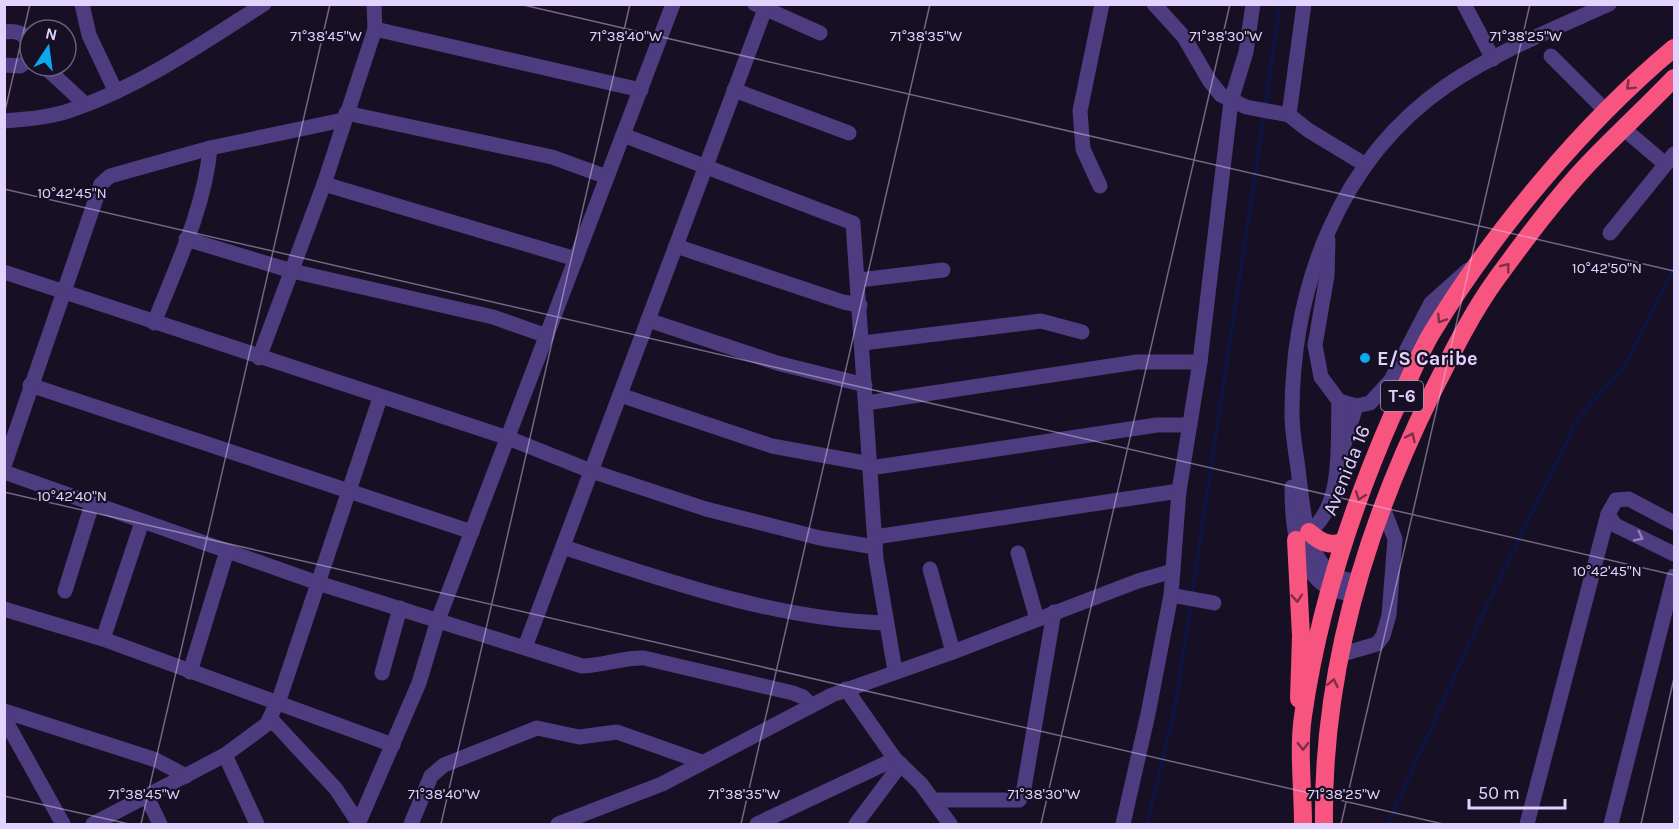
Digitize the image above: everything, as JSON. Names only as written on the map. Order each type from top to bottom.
[{"type":"highway","name":"Avenida 16","points":[[1303,825],[1303,717],[1331,582],[1342,543],[1373,459],[1430,336],[1488,252],[1558,163],[1634,82],[1674,48]]},
{"type":"highway","name":"T-6","points":[[1324,825],[1331,692],[1356,589],[1382,505],[1399,462],[1466,325],[1497,278],[1587,166],[1674,78]]},
{"type":"highway","name":"T-6","points":[[1302,536],[1298,693],[1303,717]]},
{"type":"highway","points":[[1302,536],[1320,542],[1342,543]]},
{"type":"street","points":[[82,4],[89,35],[116,92]]},
{"type":"street","points":[[239,4],[261,6]]},
{"type":"street","points":[[259,358],[324,184],[344,117],[375,29],[374,4]]},
{"type":"street","points":[[360,824],[419,683],[438,620],[673,4]]},
{"type":"street","points":[[1100,186],[1083,149],[1080,111],[1102,4]]},
{"type":"street","points":[[1154,4],[1184,37],[1209,81],[1221,95],[1231,102],[1246,107],[1284,114],[1364,164]]},
{"type":"street","points":[[1123,825],[1139,760],[1171,596],[1179,491],[1200,362],[1231,102],[1246,52],[1253,4]]},
{"type":"street","points":[[1284,114],[1304,4]]},
{"type":"street","points":[[1464,4],[1493,58]]},
{"type":"street","points":[[1356,589],[1331,582],[1302,536],[1303,511],[1293,396],[1301,319],[1310,275],[1364,164],[1408,117],[1446,86],[1493,58],[1609,4]]},
{"type":"street","points":[[4,121],[37,118],[86,104],[116,92],[165,66],[261,6]]},
{"type":"street","points":[[525,647],[734,90],[760,7],[820,33]]},
{"type":"street","points":[[375,29],[641,90]]},
{"type":"street","points":[[1551,56],[1606,111]]},
{"type":"street","points":[[57,78],[86,104]]},
{"type":"street","points":[[734,90],[849,133]]},
{"type":"street","points":[[4,466],[101,184],[110,176],[210,148],[344,117],[552,158],[608,177]]},
{"type":"street","points":[[1610,233],[1670,159],[1624,129]]},
{"type":"street","points":[[623,135],[853,223],[861,305],[875,542],[885,623],[894,671]]},
{"type":"street","points":[[154,323],[186,239],[208,168],[210,148]]},
{"type":"street","points":[[324,184],[576,259]]},
{"type":"street","points":[[1328,234],[1327,276],[1315,345],[1320,377],[1339,401],[1356,406],[1370,403],[1391,380],[1431,303],[1488,252]]},
{"type":"street","points":[[186,239],[292,270],[493,317],[547,336]]},
{"type":"street","points":[[676,246],[843,302],[861,305]]},
{"type":"street","points":[[859,280],[943,270]]},
{"type":"street","points":[[4,272],[380,398],[508,438],[591,471],[706,509],[820,538],[875,542],[1179,491]]},
{"type":"street","points":[[648,320],[777,363],[865,385]]},
{"type":"street","points":[[863,342],[1041,321],[1082,332]]},
{"type":"street","points":[[866,403],[1137,362],[1200,362]]},
{"type":"street","points":[[30,385],[472,532]]},
{"type":"street","points":[[620,395],[772,446],[870,466],[1157,425],[1190,425]]},
{"type":"street","points":[[93,825],[225,755],[267,724],[278,702],[380,398]]},
{"type":"street","points":[[1336,471],[1339,401]]},
{"type":"street","points":[[1302,536],[1324,519],[1329,508],[1336,471],[1356,406]]},
{"type":"street","points":[[4,472],[318,583],[582,666],[644,658],[793,693],[803,697],[811,705]]},
{"type":"street","points":[[1527,825],[1608,514],[1616,500],[1629,499],[1674,523]]},
{"type":"street","points":[[66,591],[92,504]]},
{"type":"street","points":[[1339,655],[1377,644],[1383,636],[1389,615],[1395,539],[1382,505]]},
{"type":"street","points":[[1608,514],[1616,525],[1674,554]]},
{"type":"street","points":[[103,639],[142,522]]},
{"type":"street","points":[[563,548],[687,587],[772,609],[855,622],[885,623]]},
{"type":"street","points":[[190,672],[227,551]]},
{"type":"street","points":[[1018,553],[1037,619]]},
{"type":"street","points":[[930,568],[953,652]]},
{"type":"street","points":[[558,825],[662,784],[811,705],[846,689],[953,652],[1054,612],[1173,571]]},
{"type":"street","points":[[1611,825],[1674,576]]},
{"type":"street","points":[[1171,596],[1214,603]]},
{"type":"street","points":[[382,673],[400,608]]},
{"type":"street","points":[[4,609],[103,639],[393,745]]},
{"type":"street","points":[[934,800],[1019,800],[1023,794],[1054,612]]},
{"type":"street","points":[[846,689],[898,762],[934,800],[946,822]]},
{"type":"street","points":[[4,711],[156,760],[186,776]]},
{"type":"street","points":[[4,718],[63,825]]},
{"type":"street","points":[[270,718],[336,789],[360,824]]},
{"type":"street","points":[[411,825],[431,776],[444,765],[537,728],[579,737],[617,732],[702,762]]},
{"type":"street","points":[[225,755],[257,825]]},
{"type":"street","points":[[757,825],[898,762]]},
{"type":"street","points":[[856,825],[898,762]]},
{"type":"street","points":[[147,797],[160,825]]},
{"type":"waterway","points":[[1265,108],[1280,4]]},
{"type":"waterway","points":[[1192,594],[1264,115]]},
{"type":"waterway","points":[[1388,824],[1477,626],[1577,420],[1625,365],[1674,267]]},
{"type":"waterway","points":[[1147,824],[1175,708],[1191,602]]},
{"type":"place","name":"E/S Caribe","points":[[1365,358]]}]
